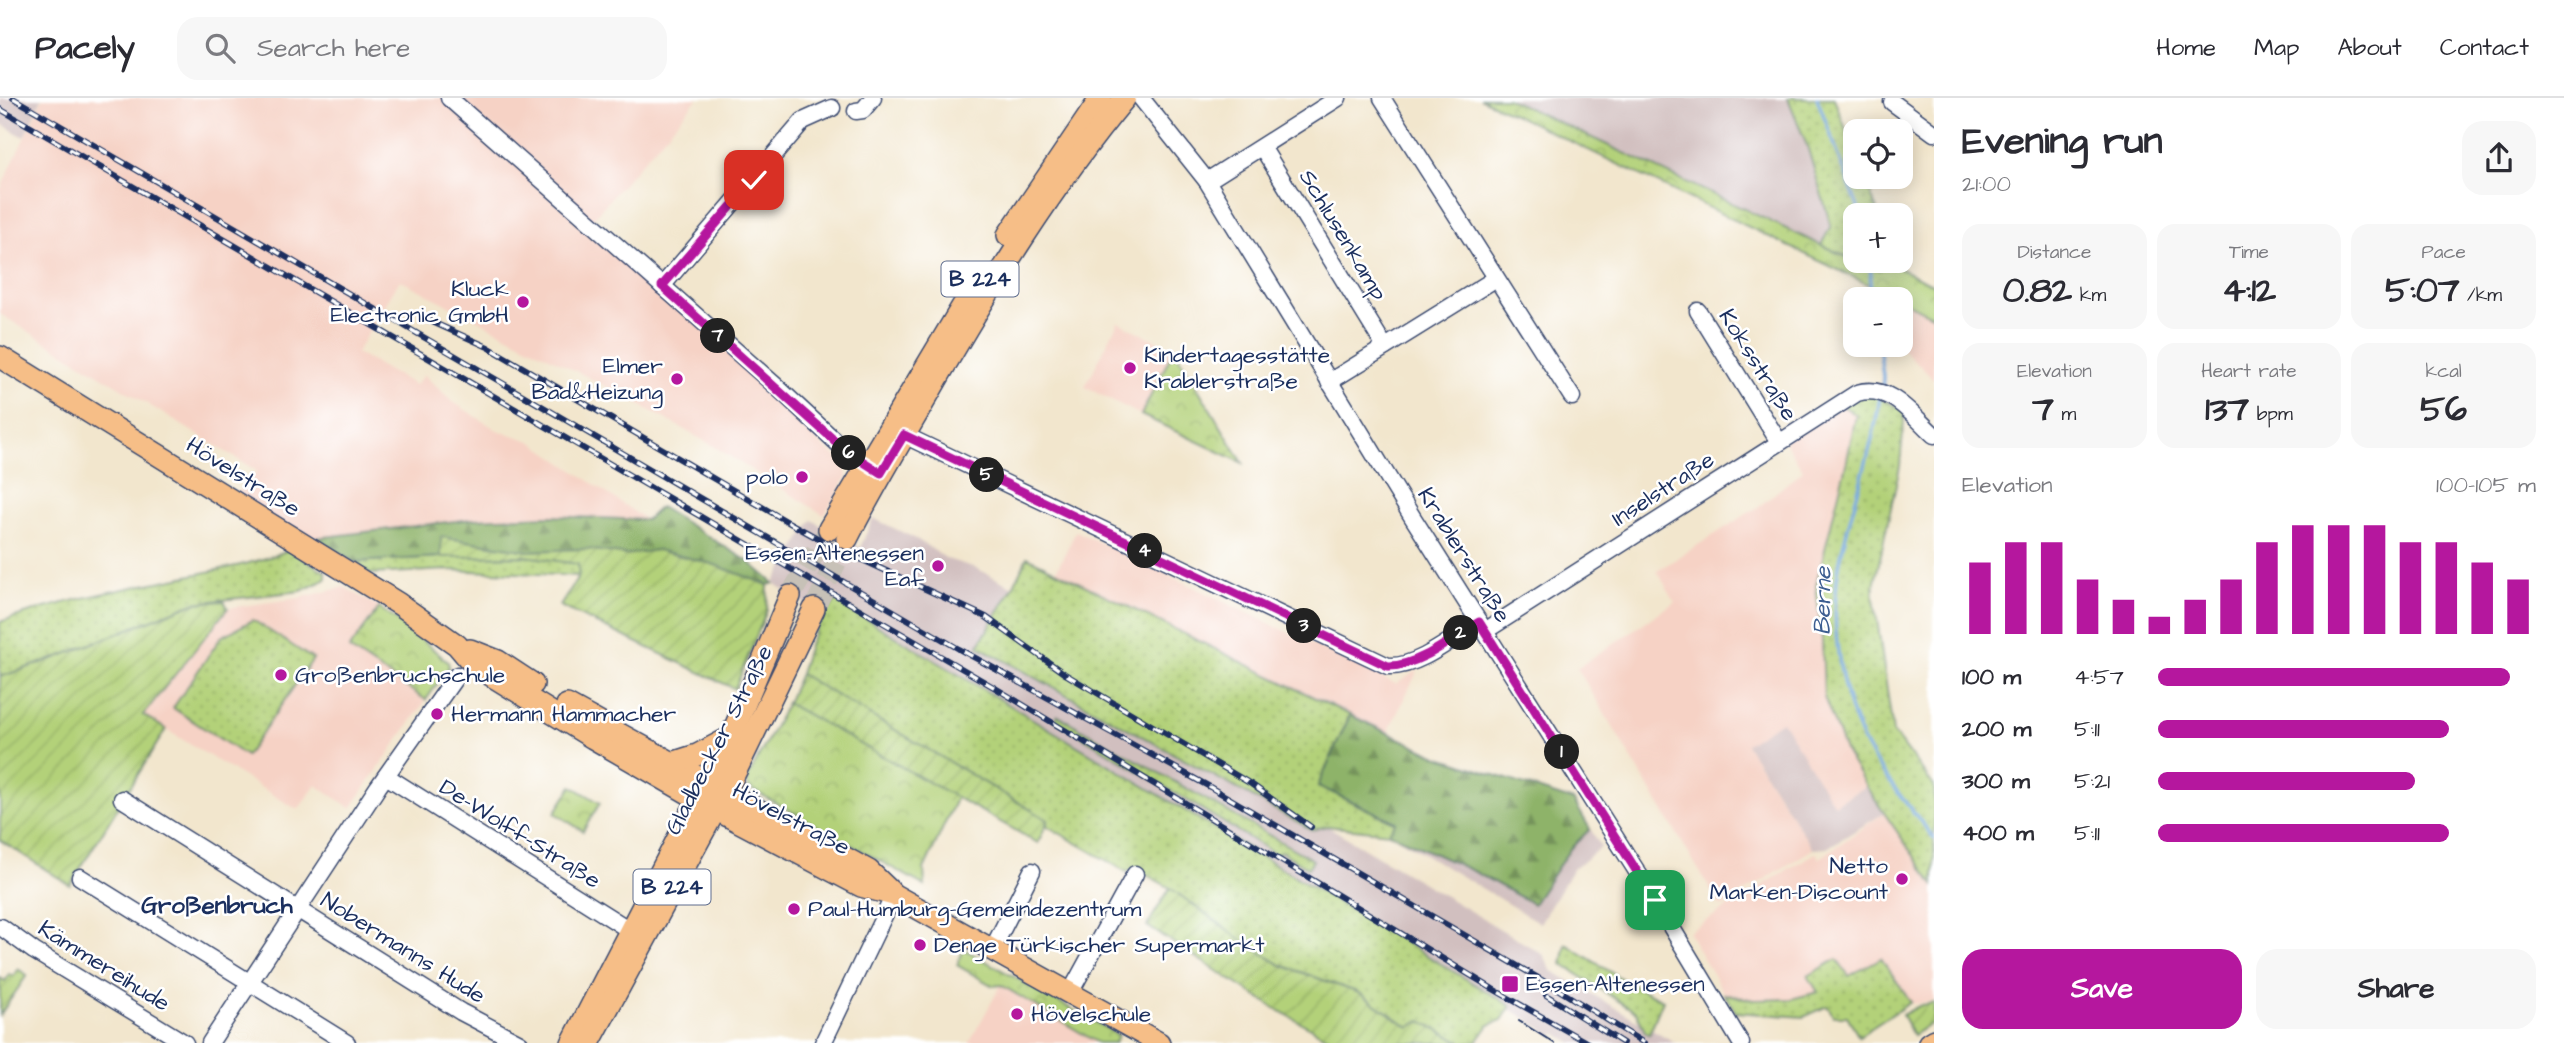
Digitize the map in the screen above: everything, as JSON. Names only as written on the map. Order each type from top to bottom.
[{"type":"main road","name":"B 224","points":[[838,534],[970,293],[1101,98]]},
{"type":"main road","name":"B 224","points":[[874,469],[904,435],[992,283],[1125,98]]},
{"type":"main road","name":"Hövelstraße","points":[[0,357],[399,604],[457,645],[498,661],[587,718],[673,763],[712,796]]},
{"type":"main road","name":"Gladbecker Straße","points":[[572,1043],[631,930],[712,796],[732,737],[790,596]]},
{"type":"main road","name":"Gladbecker Straße","points":[[589,1043],[712,796],[814,609]]},
{"type":"main road","name":"Hövelstraße","points":[[457,645],[468,658],[489,674],[593,738],[712,796],[861,886],[894,895],[1159,1043]]},
{"type":"main road","points":[[673,763],[697,755],[732,737]]},
{"type":"main road","points":[[1929,1043],[1934,1040]]},
{"type":"street","points":[[449,98],[837,443],[874,469]]},
{"type":"street","points":[[856,111],[863,110],[873,98]]},
{"type":"street","name":"Krablerstraße","points":[[1141,98],[1208,181],[1329,382],[1655,900],[1741,1043]]},
{"type":"street","points":[[1208,181],[1338,98]]},
{"type":"street","points":[[1382,98],[1572,397]]},
{"type":"street","points":[[1892,102],[1934,133]]},
{"type":"street","points":[[662,286],[803,121],[832,108]]},
{"type":"street","name":"Schlusenkamp","points":[[1262,147],[1385,347]]},
{"type":"street","points":[[1329,382],[1495,279]]},
{"type":"street","name":"Koksstraße","points":[[1698,311],[1779,442]]},
{"type":"street","name":"Inselstraße","points":[[904,435],[1388,666],[1400,666],[1415,661],[1482,626],[1779,442],[1845,398],[1868,389],[1895,398],[1934,435]]},
{"type":"street","points":[[210,1043],[386,776],[457,675]]},
{"type":"street","name":"De-Wolff-Straße","points":[[386,776],[631,930]]},
{"type":"street","name":"Nobermanns Hude","points":[[122,799],[461,1012],[520,1043]]},
{"type":"street","points":[[992,950],[1032,871]]},
{"type":"street","points":[[1070,993],[1135,874]]},
{"type":"street","points":[[80,877],[347,1043]]},
{"type":"street","points":[[824,1043],[894,895]]},
{"type":"street","name":"Kämmereihude","points":[[1,926],[34,951],[184,1043]]},
{"type":"shaded area","points":[[0,98],[42,98],[24,137],[0,123]]},
{"type":"shaded area","points":[[43,98],[698,98],[589,223],[768,390],[819,443],[844,463],[847,477],[824,515],[710,444],[615,391],[400,280],[356,353],[415,385],[424,375],[453,402],[497,430],[531,441],[646,520],[550,516],[472,519],[317,538],[270,520],[234,497],[257,471],[0,314],[0,190]]},
{"type":"shaded area","points":[[1507,98],[1788,98],[1807,146],[1831,226],[1821,245]]},
{"type":"shaded area","points":[[1913,306],[1934,316],[1934,380],[1911,357]]},
{"type":"shaded area","name":"Kindertagesstätte Krablerstraße","points":[[1118,322],[1174,349],[1141,415],[1085,387]]},
{"type":"shaded area","points":[[1840,404],[1856,415],[1816,586],[1822,640],[1845,751],[1866,786],[1834,805],[1746,744],[1813,849],[1721,907],[1577,668],[1675,602],[1657,571],[1761,505],[1803,470],[1784,440]]},
{"type":"shaded area","points":[[873,518],[918,540],[947,559],[976,568],[1013,587],[1027,557],[1437,755],[1574,801],[1601,847],[1572,870],[1540,923],[1389,833],[1329,827],[1544,955],[1551,970],[1676,1043],[1573,1043],[1556,1033],[1554,1036],[1509,1008],[1510,1006],[1349,910],[822,615],[774,583],[812,520],[860,548]]},
{"type":"shaded area","points":[[1076,531],[1396,684],[1418,670],[1388,732],[1055,573]]},
{"type":"shaded area","name":"Großenbruchschule","points":[[344,587],[379,607],[350,649],[426,700],[351,808],[316,785],[298,810],[142,715],[228,608],[300,598]]},
{"type":"shaded area","points":[[1782,721],[1834,805],[1866,786],[1884,813],[1827,848],[1813,849],[1746,744]]},
{"type":"shaded area","points":[[1884,813],[1934,885],[1934,1001],[1912,1004],[1895,979],[1849,976],[1837,960],[1818,992],[1791,999],[1755,1000],[1724,994],[1688,932],[1798,863],[1816,853],[1820,858]]},
{"type":"shaded area","name":"Hövelschule","points":[[1001,985],[1098,1043],[969,1043]]},
{"type":"green space","points":[[1480,98],[1507,98],[1843,255],[1843,272]]},
{"type":"green space","points":[[1788,98],[1834,98],[1843,122],[1843,189],[1869,189],[1874,203],[1843,203],[1843,255],[1821,245],[1831,226],[1807,146]]},
{"type":"green space","points":[[1844,273],[1909,273],[1934,285],[1934,316],[1913,306],[1913,287],[1874,287]]},
{"type":"green space","points":[[1174,349],[1243,463],[1141,415]]},
{"type":"green space","points":[[1867,391],[1905,411],[1900,466],[1873,591],[1893,732],[1934,786],[1934,885],[1869,791],[1845,751],[1824,697],[1822,640],[1816,586],[1856,415],[1840,404]]},
{"type":"green space","points":[[660,507],[748,561],[774,583],[768,585],[712,564],[657,550],[626,555],[587,549],[528,551],[442,537],[441,557],[354,562],[317,538],[472,519],[550,516],[646,520]]},
{"type":"green space","points":[[441,537],[528,551],[587,549],[626,555],[657,550],[712,564],[768,585],[767,610],[735,689],[560,606],[579,576],[578,564],[526,556],[441,557]]},
{"type":"green space","points":[[288,550],[326,572],[326,579],[301,591],[194,603],[56,658],[0,677],[0,622],[43,608],[248,563]]},
{"type":"green space","points":[[526,556],[578,564],[579,576],[449,570],[370,574],[354,562],[441,557]]},
{"type":"green space","points":[[1027,557],[1350,715],[1318,786],[1396,823],[1389,833],[1327,826],[1312,830],[978,646],[1013,587]]},
{"type":"green space","points":[[224,601],[228,608],[143,715],[166,729],[70,885],[0,840],[0,677],[56,658],[194,603]]},
{"type":"green space","points":[[836,601],[1511,1006],[1502,1020],[1489,1025],[1476,1043],[1463,1043],[1421,1021],[1409,1027],[1359,993],[1281,965],[1170,888],[1134,868],[1127,872],[1047,826],[1047,820],[800,674],[817,626]]},
{"type":"green space","points":[[379,608],[407,627],[448,662],[449,667],[426,700],[349,649]]},
{"type":"green space","points":[[253,620],[313,659],[246,756],[173,708],[221,637]]},
{"type":"green space","points":[[800,674],[1048,820],[1038,843],[787,703]]},
{"type":"green space","points":[[787,703],[957,797],[924,869],[925,886],[749,788],[746,781]]},
{"type":"green space","points":[[1057,715],[1313,860],[1308,868],[1280,851],[1277,855],[1055,720]]},
{"type":"green space","points":[[1350,715],[1437,756],[1574,801],[1590,829],[1570,849],[1533,904],[1475,872],[1389,833],[1396,822],[1318,786]]},
{"type":"green space","points":[[572,786],[600,803],[583,831],[555,813]]},
{"type":"green space","points":[[1170,888],[1281,965],[1359,993],[1409,1027],[1421,1021],[1463,1043],[1337,1043],[1273,1007],[1147,926]]},
{"type":"green space","points":[[1566,944],[1630,984],[1663,1000],[1649,1034],[1645,1032],[1637,1013],[1562,964]]},
{"type":"green space","points":[[964,949],[1118,1035],[1115,1043],[1098,1043],[1001,985],[993,986],[957,965]]},
{"type":"green space","points":[[1881,958],[1911,1002],[1859,1036],[1847,1016],[1834,1016],[1827,1006],[1804,1017],[1736,1012],[1724,994],[1755,1000],[1791,999],[1818,992],[1808,976],[1837,959],[1849,976]]},
{"type":"green space","points":[[18,969],[27,975],[0,1015],[0,978],[5,981],[9,974],[13,976]]},
{"type":"green space","points":[[1934,1003],[1934,1022],[1913,1035],[1902,1015],[1921,1005]]},
{"type":"waterway","name":"Berne","points":[[1817,98],[1856,203]]},
{"type":"waterway","name":"Berne","points":[[1870,287],[1871,273]]},
{"type":"waterway","name":"Berne","points":[[1880,357],[1882,389]]},
{"type":"waterway","name":"Berne","points":[[1880,396],[1838,575],[1838,655],[1850,707],[1870,753],[1892,786],[1934,838]]},
{"type":"tunnel","points":[[790,596],[829,529]]},
{"type":"tunnel","points":[[814,609],[847,539]]},
{"type":"tram line","points":[[1519,1021],[1554,1043]]},
{"type":"railway","points":[[13,98],[959,649],[1210,787],[1559,990],[1644,1043]]},
{"type":"railway","points":[[0,109],[997,689],[1493,989],[1588,1043]]},
{"type":"railway","points":[[421,317],[488,347],[830,545],[986,617],[1065,674],[1251,784],[1311,827]]},
{"type":"railway","points":[[1546,995],[1623,1043]]},
{"type":"place","name":"Kluck Electronic GmbH","points":[[523,302]]},
{"type":"place","name":"Kindertagesstätte Krablerstraße","points":[[1130,368]]},
{"type":"place","name":"Elmer Bad&Heizung","points":[[677,379]]},
{"type":"place","name":"polo","points":[[802,477]]},
{"type":"place","name":"Essen-Altenessen Eaf","points":[[938,566]]},
{"type":"place","name":"Großenbruchschule","points":[[281,675]]},
{"type":"place","name":"Hermann Hammacher","points":[[437,714]]},
{"type":"place","name":"Netto Marken-Discount","points":[[1902,879]]},
{"type":"place","name":"Paul-Humburg-Gemeindezentrum","points":[[794,909]]},
{"type":"place","name":"Denge Türkischer Supermarkt","points":[[920,945]]},
{"type":"place","name":"Essen-Altenessen","points":[[1510,984]]},
{"type":"place","name":"Hövelschule","points":[[1017,1014]]},
{"type":"district","name":"Großenbruch","points":[[217,906]]},
{"type":"route","points":[[754,180],[662,286],[845,450],[881,473],[904,435],[1388,666],[1400,666],[1415,661],[1479,622],[1655,900]]}]
